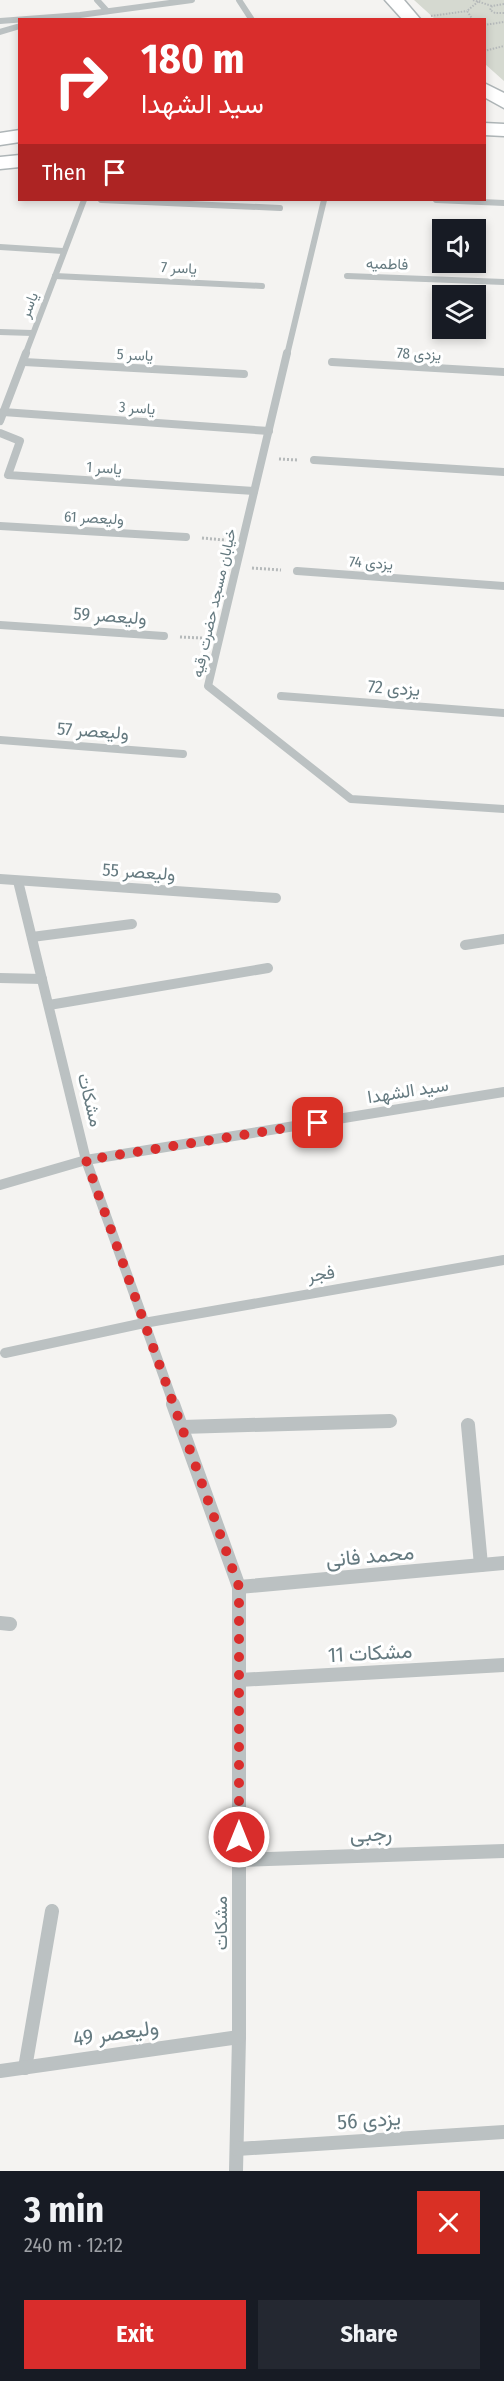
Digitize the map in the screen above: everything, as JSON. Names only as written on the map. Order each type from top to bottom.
[{"type":"main road","points":[[394,0],[412,18]]},
{"type":"main road","points":[[486,90],[504,104]]},
{"type":"main road","points":[[486,106],[504,104]]},
{"type":"main road","points":[[486,129],[504,130]]},
{"type":"main road","points":[[0,139],[18,136]]},
{"type":"main road","points":[[0,163],[18,161]]},
{"type":"street","points":[[97,0],[107,11]]},
{"type":"street","points":[[61,18],[192,0]]},
{"type":"street","points":[[239,0],[251,18]]},
{"type":"street","points":[[0,21],[18,20]]},
{"type":"street","points":[[0,32],[18,27]]},
{"type":"street","name":"یاسر","points":[[0,421],[84,201]]},
{"type":"street","points":[[123,201],[280,208]]},
{"type":"street","name":"خیابان مسجد حضرت رقیه","points":[[324,201],[208,686],[351,799],[504,809]]},
{"type":"street","points":[[458,201],[504,203]]},
{"type":"street","points":[[0,247],[63,251]]},
{"type":"street","name":"یاسر 7","points":[[55,276],[262,286]]},
{"type":"street","name":"فاطمیه","points":[[347,276],[504,282]]},
{"type":"street","points":[[0,332],[32,333]]},
{"type":"street","name":"یاسر 5","points":[[24,362],[244,374]]},
{"type":"street","name":"یزدی 78","points":[[332,362],[504,372]]},
{"type":"street","name":"یاسر 3","points":[[3,412],[269,431]]},
{"type":"street","name":"یاسر 1","points":[[0,433],[20,441],[9,475],[254,491]]},
{"type":"street","points":[[314,460],[504,472]]},
{"type":"street","name":"ولیعصر 61","points":[[0,526],[186,537]]},
{"type":"street","name":"یزدی 74","points":[[297,571],[504,586]]},
{"type":"street","name":"ولیعصر 59","points":[[0,625],[164,636]]},
{"type":"street","name":"یزدی 72","points":[[281,696],[504,713]]},
{"type":"street","name":"ولیعصر 57","points":[[0,740],[183,754]]},
{"type":"street","name":"ولیعصر 55","points":[[0,879],[276,898]]},
{"type":"street","name":"مشکات","points":[[18,881],[86,1160],[239,1587],[239,2037],[236,2171]]},
{"type":"street","points":[[32,937],[132,924]]},
{"type":"street","points":[[465,945],[504,939]]},
{"type":"street","points":[[49,1005],[268,968]]},
{"type":"street","points":[[0,978],[42,980]]},
{"type":"street","name":"سید الشهدا","points":[[0,1185],[86,1160],[504,1092]]},
{"type":"street","name":"فجر","points":[[5,1353],[144,1323],[504,1260]]},
{"type":"street","points":[[182,1427],[390,1421]]},
{"type":"street","points":[[468,1425],[481,1565]]},
{"type":"street","name":"محمد فانی","points":[[239,1587],[504,1563]]},
{"type":"street","name":"11 مشکات","points":[[239,1680],[504,1665]]},
{"type":"street","name":"رجبی","points":[[239,1860],[504,1851]]},
{"type":"street","points":[[25,2068],[52,1911]]},
{"type":"street","name":"ولیعصر 49","points":[[0,2072],[239,2037]]},
{"type":"street","name":"یزدی 56","points":[[237,2149],[504,2132]]},
{"type":"path","points":[[473,0],[492,6],[504,4]]},
{"type":"path","points":[[420,18],[467,11],[479,1]]},
{"type":"path","points":[[492,6],[490,9],[495,13],[504,14]]},
{"type":"path","points":[[467,11],[472,18]]},
{"type":"path","points":[[486,25],[504,21]]},
{"type":"path","points":[[486,50],[504,46]]},
{"type":"path","points":[[261,459],[314,460]]},
{"type":"path","points":[[186,537],[241,542]]},
{"type":"path","points":[[235,567],[297,571]]},
{"type":"path","name":"ولیعصر 59","points":[[164,636],[218,639]]},
{"type":"shaded area","points":[[414,0],[504,0],[504,81],[486,65],[486,18],[434,18]]},
{"type":"route","points":[[239,1837],[239,1587],[86,1160],[318,1123]]}]
